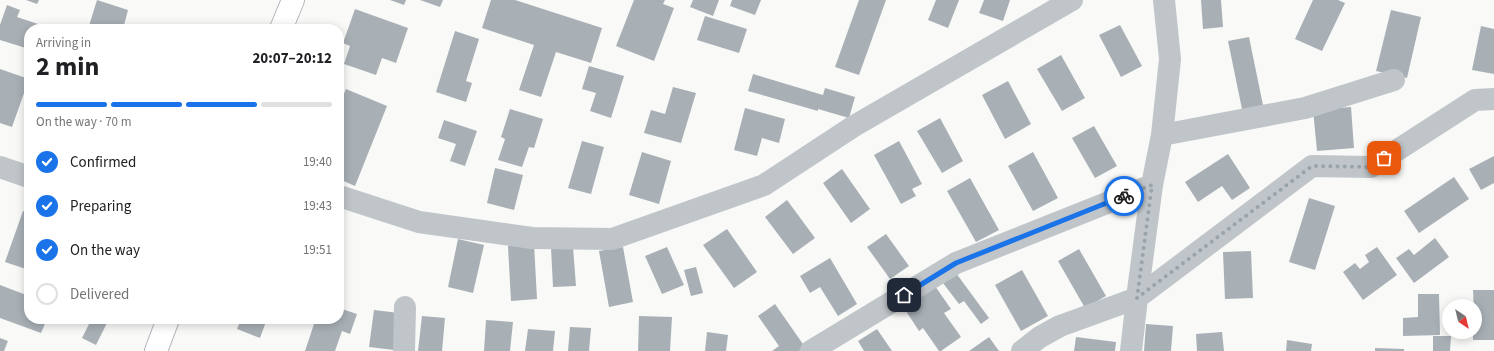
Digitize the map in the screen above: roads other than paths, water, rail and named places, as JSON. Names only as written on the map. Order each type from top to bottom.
[{"type":"main road","points":[[283,24],[293,0]]},
{"type":"main road","points":[[156,351],[166,324]]},
{"type":"street","points":[[344,198],[419,222],[532,238],[612,239],[764,185],[854,126],[1072,0]]},
{"type":"street","points":[[1131,351],[1152,185],[1162,135],[1170,59],[1164,0]]},
{"type":"street","points":[[1162,135],[1306,108],[1394,80]]},
{"type":"street","points":[[1022,351],[1045,344],[1060,326],[1137,298],[1312,166],[1371,167],[1475,100],[1494,99]]},
{"type":"street","points":[[0,167],[24,175]]},
{"type":"street","points":[[811,351],[956,263],[1152,185]]},
{"type":"street","points":[[404,307],[404,351]]}]
